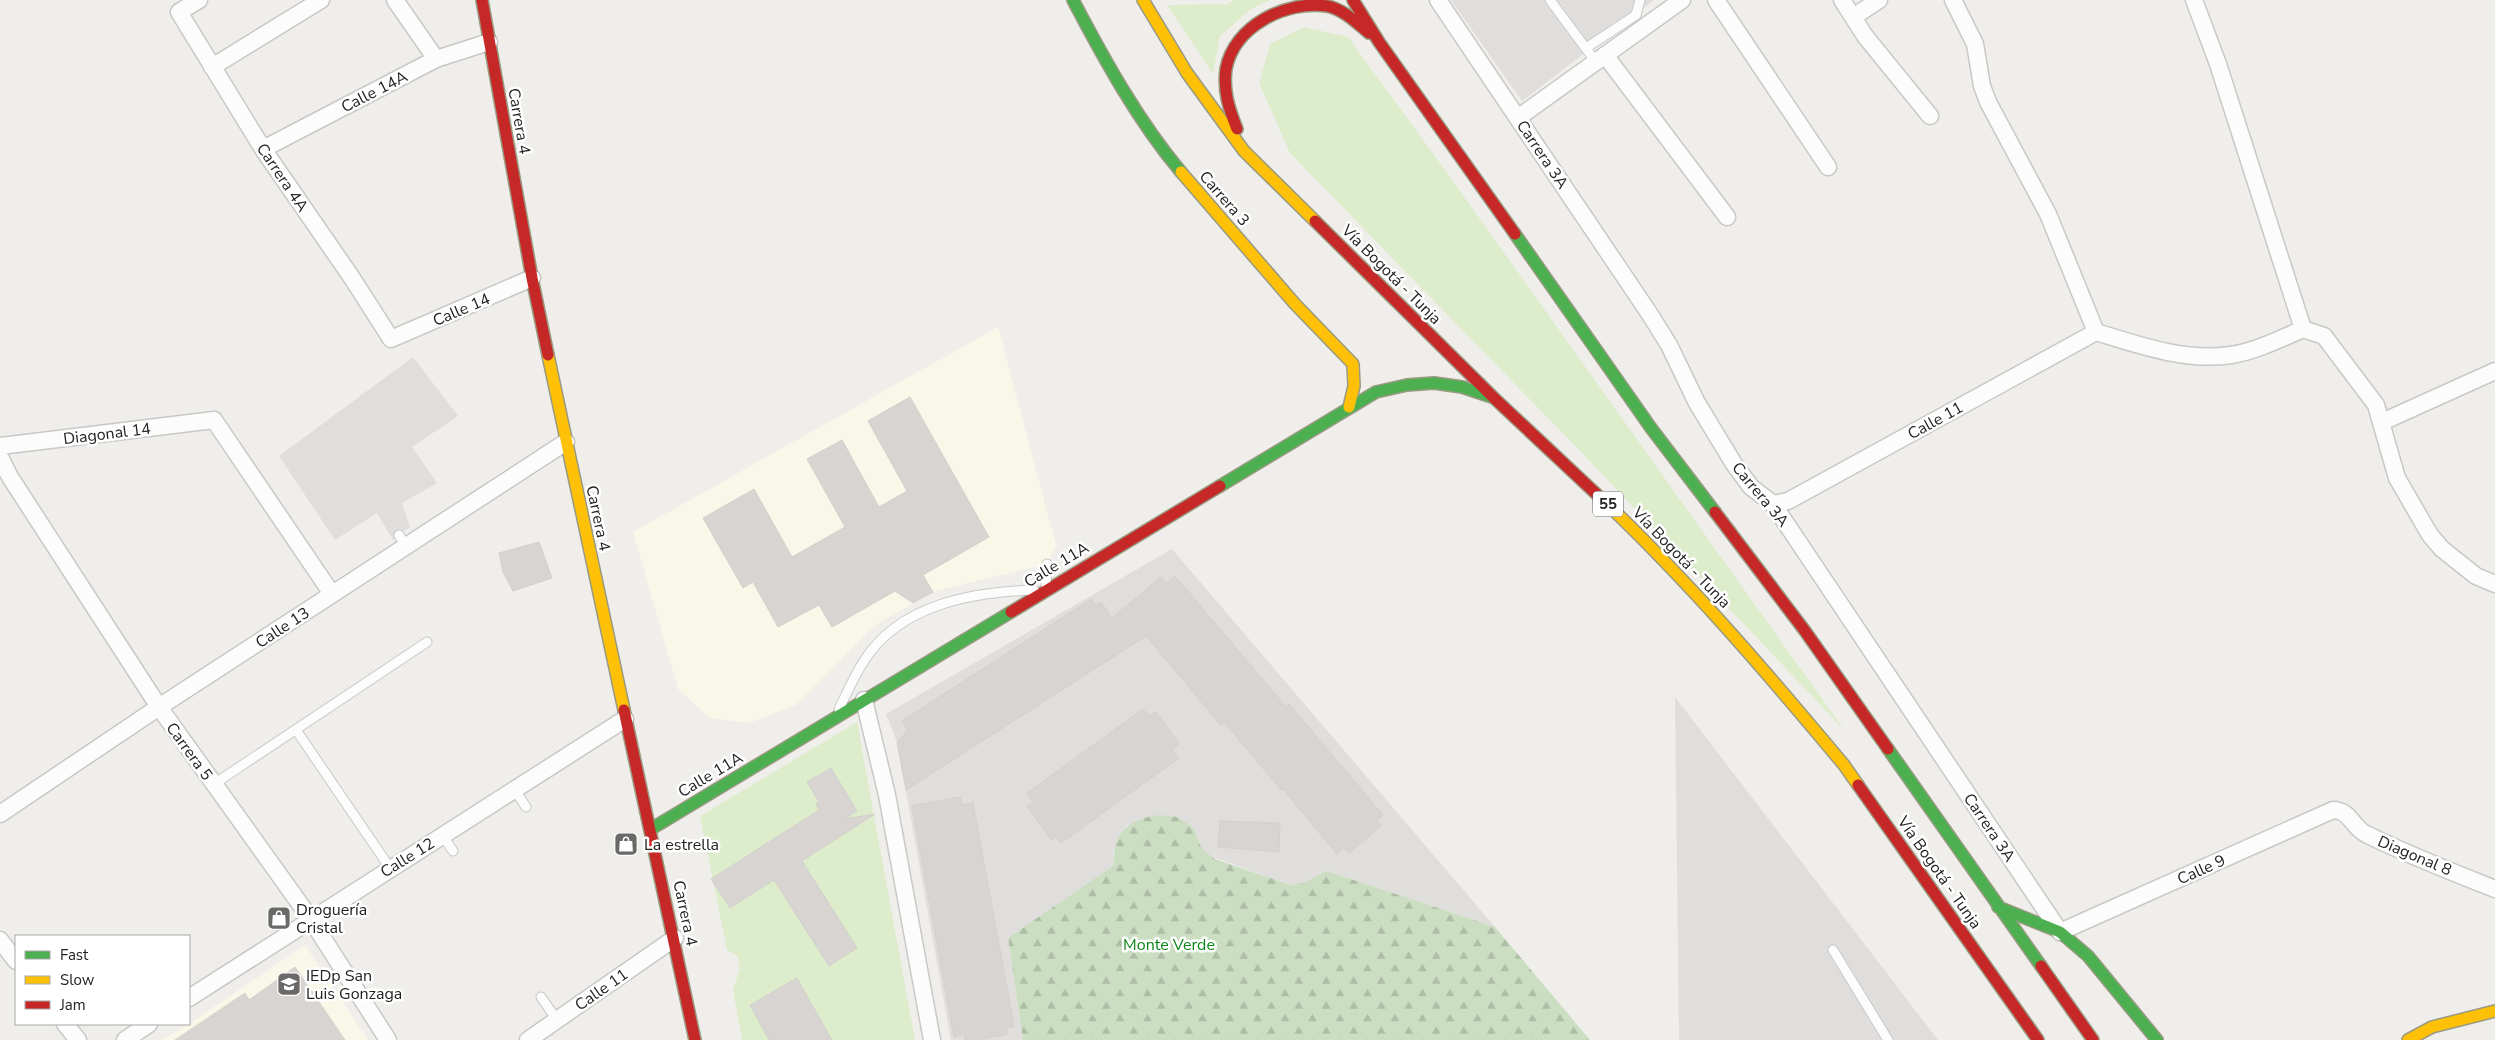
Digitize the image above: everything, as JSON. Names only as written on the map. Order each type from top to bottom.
[{"type":"main road","name":"Carrera 4","points":[[482,0],[488,42],[532,278],[695,1040]]},
{"type":"main road","name":"Carrera 3","points":[[1073,0],[1106,62],[1168,156],[1295,304],[1353,364],[1354,386],[1349,407]]},
{"type":"main road","name":"Vía Bogotá - Tunja","points":[[1143,0],[1187,73],[1244,150],[1494,398],[1660,556],[1738,639],[1844,765],[2038,1040]]},
{"type":"main road","name":"Vía Bogotá - Tunja","points":[[1353,0],[1379,42],[1651,428],[1805,631],[2093,1040]]},
{"type":"main road","points":[[1244,150],[1225,88],[1229,58],[1244,31],[1268,12],[1298,3],[1328,6],[1355,21],[1379,42]]},
{"type":"main road","name":"Calle 11A","points":[[651,829],[1046,589],[1376,392],[1405,384],[1436,382],[1466,386],[1494,398]]},
{"type":"main road","name":"Carrera 3A","points":[[1998,907],[2060,932],[2088,956],[2157,1040]]},
{"type":"main road","points":[[2408,1040],[2432,1027],[2495,1011]]},
{"type":"street","name":"Carrera 4A","points":[[198,0],[179,12],[263,148],[352,278],[390,339]]},
{"type":"street","points":[[212,67],[321,0]]},
{"type":"street","points":[[395,0],[436,59]]},
{"type":"street","name":"Carrera 3A","points":[[1438,0],[1654,321],[1669,345],[1697,403],[1734,464],[1752,486],[1773,504],[2060,932]]},
{"type":"street","points":[[1518,117],[1682,0]]},
{"type":"street","points":[[1716,0],[1828,167]]},
{"type":"street","points":[[1842,0],[1865,36],[1930,116]]},
{"type":"street","points":[[1853,17],[1879,0]]},
{"type":"street","points":[[1953,0],[1975,44],[1982,86],[1988,102],[2048,214],[2096,332],[2156,348],[2203,356],[2231,355],[2257,349],[2303,329],[2324,336],[2376,405],[2397,478],[2430,535],[2442,549],[2476,576],[2495,584]]},
{"type":"street","points":[[2194,0],[2218,64],[2303,329]]},
{"type":"street","name":"Calle 14A","points":[[263,148],[436,59],[488,42]]},
{"type":"street","points":[[1600,59],[1727,218]]},
{"type":"street","name":"Calle 14","points":[[390,339],[532,278]]},
{"type":"street","name":"Calle 11","points":[[1773,504],[1788,501],[2096,332]]},
{"type":"street","points":[[2382,422],[2495,371]]},
{"type":"street","name":"Diagonal 14","points":[[0,446],[214,420],[332,594]]},
{"type":"street","name":"Calle 13","points":[[0,814],[332,594],[402,540],[566,442]]},
{"type":"street","name":"Carrera 5","points":[[0,457],[10,477],[159,707],[310,918],[388,1040]]},
{"type":"street","points":[[864,700],[887,795],[932,1040]]},
{"type":"street","name":"Calle 12","points":[[190,997],[310,918],[625,718]]},
{"type":"street","name":"Calle 9","points":[[2060,932],[2333,810],[2342,812]]},
{"type":"street","name":"Diagonal 8","points":[[2342,812],[2363,833],[2422,860],[2495,889]]},
{"type":"street","name":"Calle 11","points":[[528,1040],[674,938]]},
{"type":"street","points":[[0,940],[15,960]]},
{"type":"street","points":[[66,1025],[78,1040]]},
{"type":"street","points":[[125,1040],[148,1025]]},
{"type":"lane","points":[[1550,0],[1586,48],[1600,59]]},
{"type":"lane","points":[[1586,48],[1636,15],[1640,0]]},
{"type":"lane","points":[[835,718],[864,659],[886,634],[918,613],[952,600],[998,591],[1046,589],[1047,564]]},
{"type":"lane","points":[[214,784],[427,642]]},
{"type":"lane","points":[[296,730],[390,868]]},
{"type":"lane","points":[[514,789],[526,807]]},
{"type":"lane","points":[[442,835],[453,851]]},
{"type":"lane","points":[[1834,950],[1888,1040]]},
{"type":"lane","points":[[541,997],[557,1020]]},
{"type":"shaded area","points":[[1451,0],[1654,0],[1522,101]]},
{"type":"shaded area","points":[[998,327],[1056,545],[1047,564],[933,592],[874,626],[796,705],[749,723],[710,718],[678,689],[633,532]]},
{"type":"shaded area","points":[[413,357],[458,416],[412,447],[437,483],[402,503],[410,527],[393,540],[377,513],[335,540],[279,456]]},
{"type":"shaded area","points":[[1172,549],[1495,927],[1327,871],[1303,883],[1291,885],[1208,855],[1202,849],[1193,827],[1127,825],[1113,852],[1114,865],[1008,938],[1023,1040],[951,1040],[897,742],[886,714]]},
{"type":"shaded area","points":[[1675,697],[1938,1040],[1679,1040]]},
{"type":"shaded area","name":"IEDp San Luis Gonzaga","points":[[305,945],[368,1040],[162,1040],[190,1023]]},
{"type":"green space","points":[[1234,0],[1270,0],[1251,9],[1220,36],[1213,74],[1167,5],[1228,4]]},
{"type":"green space","points":[[1304,27],[1348,37],[1845,731],[1584,455],[1290,153],[1259,83],[1270,44]]},
{"type":"green space","points":[[857,722],[915,1040],[742,1040],[733,990],[740,968],[737,955],[727,950],[700,816]]},
{"type":"green space","name":"Monte Verde","points":[[1159,815],[1177,817],[1193,827],[1202,849],[1215,859],[1291,885],[1303,883],[1327,871],[1495,927],[1590,1040],[1023,1040],[1008,938],[1114,865],[1114,854],[1119,836],[1131,824]]},
{"type":"building","points":[[910,397],[989,537],[923,575],[933,592],[913,603],[895,591],[832,627],[819,605],[778,627],[753,582],[743,588],[703,518],[754,489],[792,557],[845,527],[807,459],[842,440],[879,507],[907,491],[868,421]]},
{"type":"building","points":[[539,542],[552,578],[513,591],[503,572],[499,553]]},
{"type":"building","points":[[1175,576],[1286,707],[1289,704],[1383,815],[1377,821],[1381,826],[1349,853],[1344,847],[1337,854],[1224,722],[1221,725],[1146,636],[906,790],[897,742],[908,730],[902,721],[1091,599],[1096,606],[1101,602],[1112,618],[1161,577],[1166,583]]},
{"type":"building","points":[[1143,709],[1149,716],[1156,712],[1179,744],[1172,750],[1179,758],[1061,843],[1056,836],[1051,840],[1027,806],[1033,802],[1027,793]]},
{"type":"building","points":[[831,768],[857,811],[844,819],[875,814],[802,861],[857,948],[829,966],[774,880],[730,908],[711,879],[819,810],[816,804],[819,802],[807,782]]},
{"type":"building","points":[[960,797],[962,805],[973,803],[1014,1026],[1006,1028],[1007,1034],[977,1040],[965,1040],[964,1034],[954,1037],[912,806]]},
{"type":"building","points":[[1220,821],[1280,823],[1279,852],[1218,847]]},
{"type":"building","name":"IEDp San Luis Gonzaga","points":[[295,967],[345,1040],[175,1040],[245,993],[249,1000]]},
{"type":"building","points":[[797,978],[832,1040],[769,1040],[750,1005]]},
{"type":"traffic: fast","points":[[1073,0],[1109,67],[1136,111],[1181,172]]},
{"type":"traffic: fast","points":[[1515,234],[1651,428],[1715,512]]},
{"type":"traffic: fast","points":[[1220,486],[1376,392],[1407,385],[1434,383],[1462,387],[1492,397]]},
{"type":"traffic: fast","points":[[651,829],[1011,612]]},
{"type":"traffic: fast","points":[[1888,749],[2041,966]]},
{"type":"traffic: fast","points":[[1998,907],[2060,932],[2088,956],[2157,1040]]},
{"type":"traffic: slow","points":[[1143,0],[1187,73],[1244,151],[1315,221]]},
{"type":"traffic: slow","points":[[1181,172],[1295,304],[1353,364],[1354,386],[1349,407]]},
{"type":"traffic: slow","points":[[548,355],[624,710]]},
{"type":"traffic: slow","points":[[1606,503],[1669,566],[1729,631],[1844,765],[1858,785]]},
{"type":"traffic: slow","points":[[2408,1040],[2432,1027],[2495,1011]]},
{"type":"traffic: jam","points":[[482,0],[532,278],[548,355]]},
{"type":"traffic: jam","points":[[1353,0],[1379,42],[1515,234]]},
{"type":"traffic: jam","points":[[1237,129],[1227,100],[1225,85],[1226,69],[1231,54],[1239,40],[1264,19],[1295,7],[1327,6],[1339,10],[1350,17],[1369,33]]},
{"type":"traffic: jam","points":[[1315,221],[1494,398],[1606,503]]},
{"type":"traffic: jam","points":[[1011,612],[1220,486]]},
{"type":"traffic: jam","points":[[1715,512],[1805,631],[1888,749]]},
{"type":"traffic: jam","points":[[624,710],[695,1040]]},
{"type":"traffic: jam","points":[[1858,785],[2038,1040]]},
{"type":"traffic: jam","points":[[2041,966],[2093,1040]]},
{"type":"place","name":"La estrella","points":[[626,844]]},
{"type":"place","name":"Droguería Cristal","points":[[279,918]]},
{"type":"place","name":"IEDp San Luis Gonzaga","points":[[289,984]]}]
